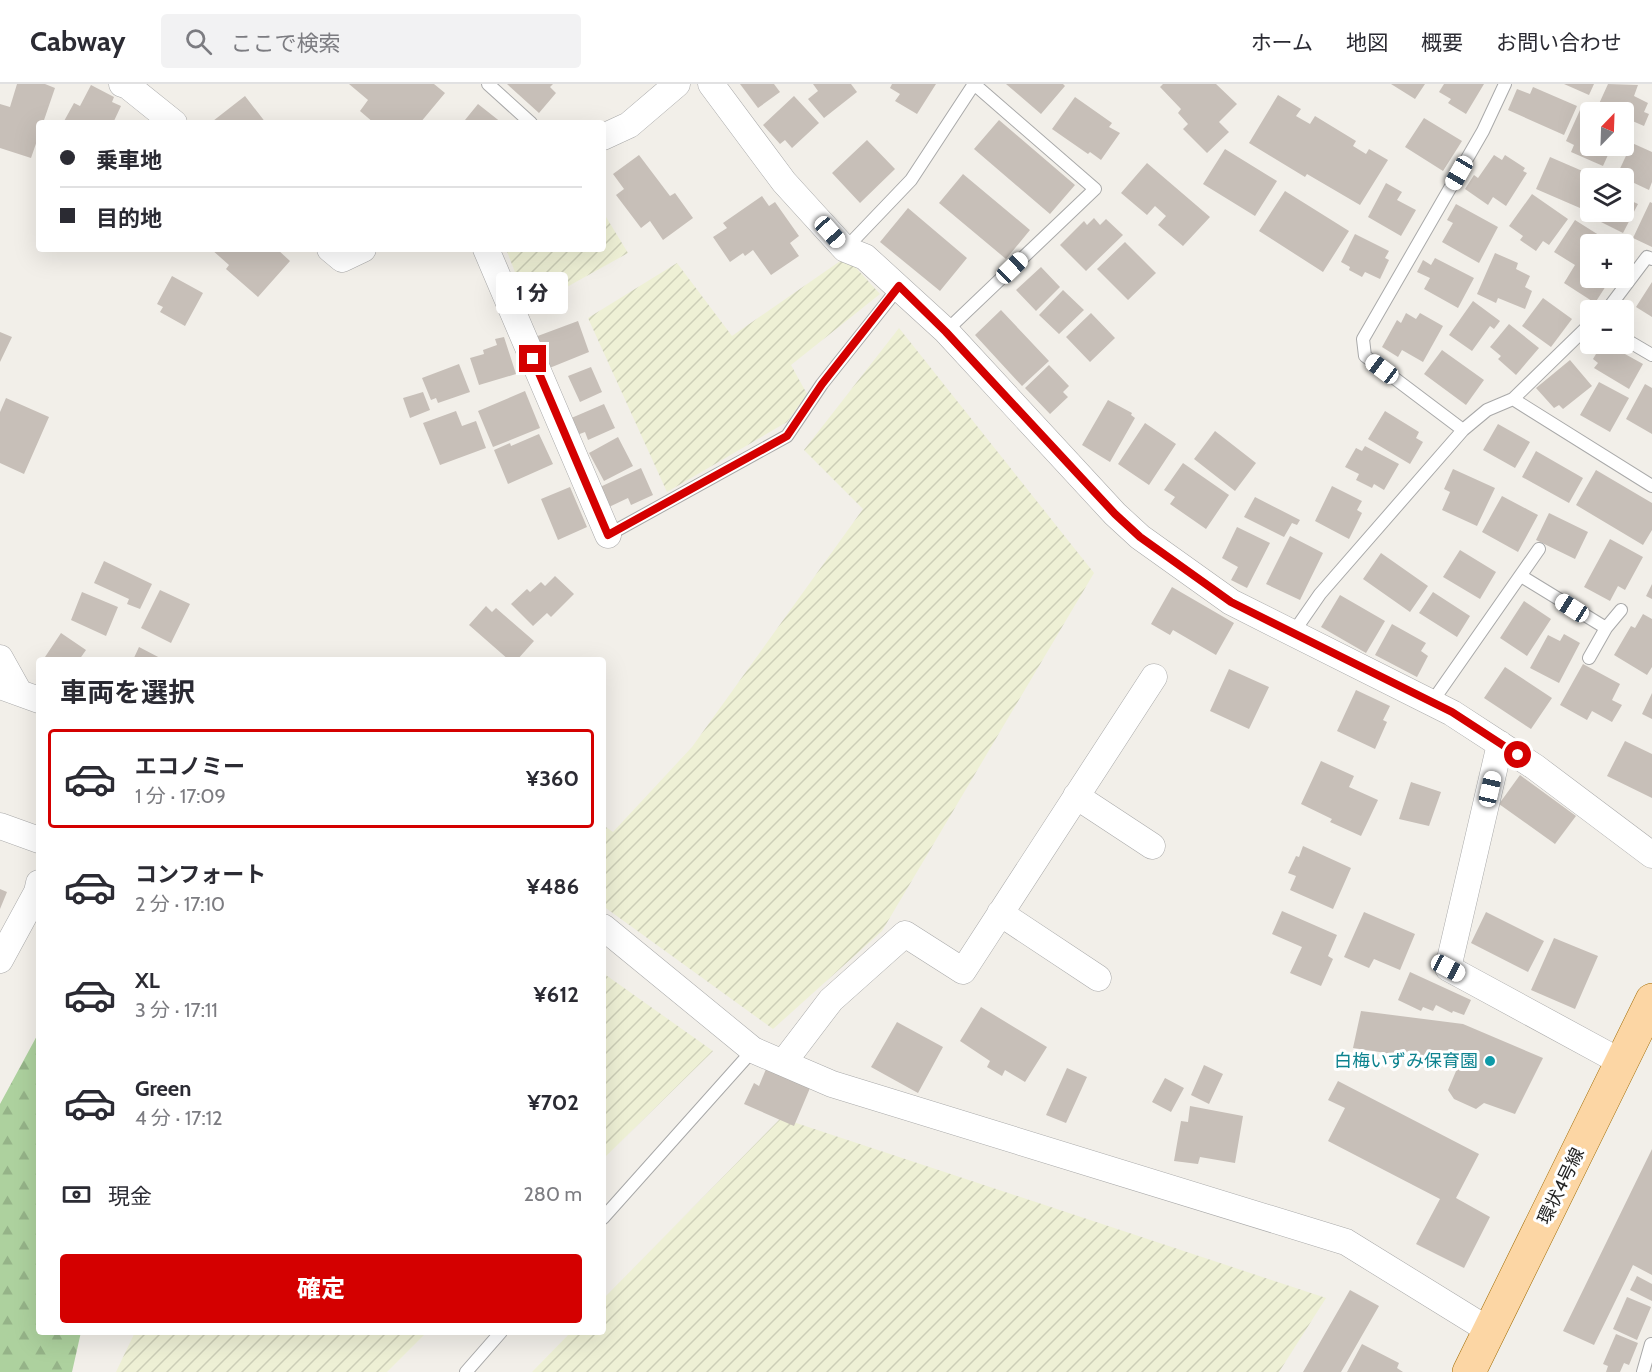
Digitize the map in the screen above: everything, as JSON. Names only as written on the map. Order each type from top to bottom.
[{"type":"main road","name":"環状4号線","points":[[1469,1372],[1652,1000]]},
{"type":"street","points":[[122,84],[128,86],[170,120]]},
{"type":"street","points":[[606,136],[629,125],[676,84]]},
{"type":"street","points":[[711,84],[784,182],[845,249],[865,257],[899,286],[946,332],[1115,514],[1140,537],[1231,602],[1452,712],[1535,767],[1652,855]]},
{"type":"street","points":[[334,252],[342,259],[357,252]]},
{"type":"street","points":[[487,252],[608,535]]},
{"type":"street","points":[[0,658],[20,693]]},
{"type":"street","points":[[783,1063],[831,1000],[905,933],[963,971],[1154,677]]},
{"type":"street","points":[[1500,744],[1448,968],[1622,1062]]},
{"type":"street","points":[[1077,796],[1152,846]]},
{"type":"street","points":[[0,826],[36,839]]},
{"type":"street","points":[[0,960],[36,894]]},
{"type":"street","points":[[1000,913],[1098,978]]},
{"type":"street","points":[[606,929],[753,1050],[832,1084],[1346,1242],[1490,1332]]},
{"type":"lane","points":[[488,84],[528,120]]},
{"type":"lane","points":[[845,249],[911,180],[974,84],[1095,189],[946,332]]},
{"type":"lane","points":[[1463,430],[1365,356],[1363,339],[1483,131],[1504,84]]},
{"type":"lane","points":[[1614,300],[1647,256],[1652,259]]},
{"type":"lane","points":[[608,535],[787,436],[822,384],[899,286]]},
{"type":"lane","points":[[1293,633],[1320,594],[1463,430],[1487,410],[1513,399],[1580,334]]},
{"type":"lane","points":[[1634,344],[1652,355]]},
{"type":"lane","points":[[1513,399],[1652,486]]},
{"type":"lane","points":[[1432,702],[1539,549]]},
{"type":"lane","points":[[1521,576],[1606,628]]},
{"type":"lane","points":[[1590,658],[1606,628],[1621,610]]},
{"type":"lane","points":[[606,1215],[753,1050]]},
{"type":"lane","points":[[466,1372],[498,1335]]},
{"type":"lane","points":[[1643,1372],[1651,1344]]},
{"type":"green space","points":[[606,217],[628,253],[529,308],[507,252],[606,252]]},
{"type":"green space","points":[[846,257],[880,294],[791,365],[807,394],[787,422],[667,492],[588,318],[677,263],[732,336]]},
{"type":"green space","points":[[899,328],[1094,573],[882,931],[773,1029],[606,908],[606,827],[613,832],[692,747],[863,509],[804,450]]},
{"type":"green space","points":[[606,975],[713,1051],[606,1156]]},
{"type":"green space","points":[[36,1038],[36,1335],[80,1335],[72,1372],[0,1372],[0,1104]]},
{"type":"green space","points":[[781,1118],[1326,1298],[1279,1372],[532,1372],[568,1335],[606,1335],[606,1296]]},
{"type":"green space","points":[[134,1335],[424,1335],[387,1372],[116,1372]]},
{"type":"building","points":[[17,84],[45,84],[55,88],[44,120],[36,120],[36,144],[31,158],[0,148],[0,104],[10,107]]},
{"type":"building","points":[[349,84],[434,84],[445,93],[422,120],[370,120],[360,111],[368,100]]},
{"type":"building","points":[[507,84],[553,84],[550,87],[556,93],[539,113]]},
{"type":"building","points":[[740,84],[774,84],[780,92],[758,108]]},
{"type":"building","points":[[813,84],[851,84],[857,92],[824,118],[808,99],[818,91]]},
{"type":"building","points":[[892,84],[936,84],[917,114],[895,101],[900,94],[890,88]]},
{"type":"building","points":[[1006,84],[1063,84],[1065,86],[1041,114]]},
{"type":"building","points":[[1163,84],[1216,84],[1237,104],[1219,122],[1229,132],[1207,153],[1183,129],[1188,124],[1178,113],[1181,109],[1160,87]]},
{"type":"building","points":[[1391,84],[1425,84],[1415,99]]},
{"type":"building","points":[[1444,84],[1484,84],[1466,114],[1448,103],[1451,99],[1439,92]]},
{"type":"building","points":[[1564,84],[1594,84],[1589,95]]},
{"type":"building","points":[[1608,84],[1638,85],[1634,96],[1648,103],[1644,112],[1649,114],[1644,126],[1634,122],[1634,102],[1600,102]]},
{"type":"building","points":[[91,85],[114,97],[112,102],[121,106],[114,120],[65,120],[74,103],[80,106]]},
{"type":"building","points":[[1533,87],[1577,106],[1564,135],[1508,110],[1517,89],[1530,94]]},
{"type":"building","points":[[1278,95],[1301,109],[1296,116],[1310,124],[1315,116],[1356,141],[1353,146],[1366,154],[1369,149],[1388,160],[1360,205],[1307,174],[1305,177],[1249,143]]},
{"type":"building","points":[[245,96],[264,120],[214,120]]},
{"type":"building","points":[[794,96],[819,123],[792,148],[785,140],[780,144],[763,125]]},
{"type":"building","points":[[1075,97],[1112,123],[1109,127],[1120,133],[1101,160],[1090,152],[1088,154],[1052,129]]},
{"type":"building","points":[[478,104],[498,120],[465,120]]},
{"type":"building","points":[[1580,110],[1580,156],[1571,152],[1574,145],[1566,141]]},
{"type":"building","points":[[1424,118],[1462,141],[1443,171],[1405,147]]},
{"type":"building","points":[[999,120],[1075,185],[1050,214],[974,149]]},
{"type":"building","points":[[867,140],[895,169],[860,203],[832,173]]},
{"type":"building","points":[[1634,144],[1652,152],[1652,182],[1649,190],[1634,183],[1634,168],[1620,168],[1626,156],[1634,156]]},
{"type":"building","points":[[1225,149],[1277,181],[1255,216],[1203,184]]},
{"type":"building","points":[[639,155],[670,196],[675,193],[693,218],[663,240],[650,221],[641,228],[616,195],[624,189],[613,174]]},
{"type":"building","points":[[1494,155],[1502,160],[1505,155],[1525,168],[1523,171],[1527,173],[1506,206],[1493,197],[1488,205],[1465,189],[1474,175],[1478,178]]},
{"type":"building","points":[[1580,156],[1608,156],[1603,166]]},
{"type":"building","points":[[1550,157],[1580,170],[1580,208],[1536,189]]},
{"type":"building","points":[[1147,163],[1210,217],[1183,246],[1158,225],[1166,216],[1155,206],[1147,215],[1121,193]]},
{"type":"building","points":[[963,174],[1030,230],[1006,259],[939,203]]},
{"type":"building","points":[[1386,183],[1402,192],[1397,200],[1416,210],[1401,236],[1368,217]]},
{"type":"building","points":[[1285,191],[1349,231],[1323,272],[1259,231]]},
{"type":"building","points":[[1532,194],[1568,219],[1549,245],[1543,241],[1536,251],[1520,240],[1523,236],[1509,226]]},
{"type":"building","points":[[762,196],[769,206],[775,202],[799,236],[790,243],[799,256],[771,275],[753,250],[745,256],[743,253],[730,262],[713,237],[727,228],[723,223]]},
{"type":"building","points":[[1650,202],[1652,203],[1652,247],[1634,238]]},
{"type":"building","points":[[1456,204],[1498,227],[1479,263],[1442,242],[1453,223],[1447,220]]},
{"type":"building","points":[[908,208],[967,258],[940,291],[880,242]]},
{"type":"building","points":[[1094,218],[1100,225],[1106,219],[1123,235],[1086,271],[1060,245],[1084,221],[1087,225]]},
{"type":"building","points":[[1575,220],[1597,234],[1580,234],[1580,288],[1605,288],[1597,300],[1590,300],[1564,283],[1575,265],[1554,252]]},
{"type":"building","points":[[1601,222],[1629,222],[1623,233]]},
{"type":"building","points":[[1355,234],[1389,251],[1385,258],[1389,260],[1380,279],[1365,272],[1362,277],[1349,270],[1350,267],[1341,262]]},
{"type":"building","points":[[1125,242],[1156,273],[1128,300],[1097,269]]},
{"type":"building","points":[[214,252],[280,252],[290,261],[258,297],[226,269],[229,265]]},
{"type":"building","points":[[1495,253],[1518,263],[1516,269],[1530,276],[1525,287],[1532,291],[1525,309],[1498,298],[1496,303],[1477,294]]},
{"type":"building","points":[[1435,258],[1474,278],[1458,308],[1424,289],[1430,278],[1417,272],[1423,260],[1431,265]]},
{"type":"building","points":[[1041,267],[1060,287],[1036,311],[1016,290]]},
{"type":"building","points":[[172,276],[203,293],[185,326],[160,312],[163,307],[157,304]]},
{"type":"building","points":[[1652,282],[1652,317],[1636,307]]},
{"type":"building","points":[[1063,290],[1084,310],[1059,334],[1039,315]]},
{"type":"building","points":[[1543,298],[1572,319],[1551,347],[1522,326]]},
{"type":"building","points":[[1473,301],[1500,321],[1494,329],[1490,326],[1472,351],[1449,335]]},
{"type":"building","points":[[1001,310],[1049,361],[1022,386],[975,335]]},
{"type":"building","points":[[1091,313],[1115,338],[1090,362],[1066,337]]},
{"type":"building","points":[[1406,313],[1416,319],[1420,313],[1443,326],[1423,362],[1402,350],[1398,357],[1382,347],[1397,320],[1401,323]]},
{"type":"building","points":[[578,321],[589,352],[547,369],[535,337]]},
{"type":"building","points":[[1509,324],[1539,348],[1516,375],[1498,359],[1501,356],[1490,347]]},
{"type":"building","points":[[0,332],[12,337],[0,362]]},
{"type":"building","points":[[504,337],[516,374],[479,385],[470,358],[484,354],[483,350],[497,345],[495,339]]},
{"type":"building","points":[[1442,350],[1484,380],[1466,405],[1424,374]]},
{"type":"building","points":[[1596,354],[1625,354],[1643,364],[1629,389],[1594,368],[1598,363],[1593,359]]},
{"type":"building","points":[[1570,360],[1592,386],[1563,409],[1559,405],[1554,408],[1536,388]]},
{"type":"building","points":[[459,364],[470,392],[438,403],[436,398],[431,400],[422,378]]},
{"type":"building","points":[[1049,365],[1069,386],[1063,392],[1068,397],[1050,414],[1025,388]]},
{"type":"building","points":[[591,367],[602,392],[580,402],[568,376]]},
{"type":"building","points":[[1599,382],[1629,398],[1610,432],[1580,415]]},
{"type":"building","points":[[1645,384],[1652,388],[1652,434],[1626,419]]},
{"type":"building","points":[[525,391],[540,428],[493,447],[478,411]]},
{"type":"building","points":[[423,392],[430,410],[410,418],[403,398]]},
{"type":"building","points":[[6,398],[49,417],[24,474],[0,463],[0,412]]},
{"type":"building","points":[[1108,400],[1132,413],[1131,415],[1135,418],[1110,462],[1082,445]]},
{"type":"building","points":[[604,404],[615,428],[588,440],[585,432],[577,435],[569,419]]},
{"type":"building","points":[[456,411],[462,426],[476,421],[486,448],[440,465],[423,423]]},
{"type":"building","points":[[1385,411],[1419,432],[1416,438],[1423,442],[1410,464],[1368,439]]},
{"type":"building","points":[[1145,423],[1176,444],[1149,485],[1118,464]]},
{"type":"building","points":[[1498,424],[1530,442],[1515,468],[1483,450]]},
{"type":"building","points":[[1215,431],[1256,463],[1235,491],[1194,459]]},
{"type":"building","points":[[539,434],[553,464],[508,484],[494,450],[510,443],[511,446]]},
{"type":"building","points":[[618,437],[633,466],[604,481],[589,453]]},
{"type":"building","points":[[1365,446],[1399,464],[1384,490],[1374,484],[1372,488],[1356,480],[1359,474],[1345,467],[1356,448],[1362,451]]},
{"type":"building","points":[[1536,451],[1583,478],[1569,503],[1522,477]]},
{"type":"building","points":[[1183,463],[1229,495],[1206,529],[1170,504],[1175,497],[1164,490]]},
{"type":"building","points":[[641,468],[653,495],[631,505],[628,498],[609,507],[600,487]]},
{"type":"building","points":[[1453,469],[1495,488],[1477,526],[1442,510],[1450,492],[1444,489]]},
{"type":"building","points":[[1596,470],[1652,503],[1652,530],[1643,545],[1576,505]]},
{"type":"building","points":[[1332,486],[1362,501],[1357,510],[1362,513],[1349,539],[1315,521]]},
{"type":"building","points":[[570,487],[587,527],[558,540],[541,499]]},
{"type":"building","points":[[1502,496],[1538,515],[1518,552],[1482,532]]},
{"type":"building","points":[[1255,497],[1300,520],[1297,525],[1292,523],[1284,537],[1244,517]]},
{"type":"building","points":[[1549,513],[1588,532],[1575,559],[1536,540]]},
{"type":"building","points":[[1237,527],[1270,543],[1247,588],[1231,580],[1238,567],[1222,558]]},
{"type":"building","points":[[1290,536],[1323,553],[1300,600],[1266,584]]},
{"type":"building","points":[[1610,539],[1643,557],[1625,590],[1618,586],[1610,601],[1584,587]]},
{"type":"building","points":[[1460,550],[1496,572],[1480,599],[1443,577]]},
{"type":"building","points":[[1381,553],[1428,586],[1410,612],[1363,579]]},
{"type":"building","points":[[104,561],[152,584],[140,609],[127,604],[129,599],[94,583]]},
{"type":"building","points":[[555,576],[574,594],[551,617],[547,613],[533,626],[511,604],[527,589],[530,592],[541,582],[545,586]]},
{"type":"building","points":[[1652,584],[1652,599],[1646,596]]},
{"type":"building","points":[[1172,587],[1234,623],[1216,655],[1173,630],[1170,635],[1151,624]]},
{"type":"building","points":[[160,590],[190,604],[171,643],[141,628]]},
{"type":"building","points":[[82,592],[118,607],[106,636],[71,620]]},
{"type":"building","points":[[1433,592],[1470,616],[1457,637],[1419,613]]},
{"type":"building","points":[[1340,595],[1385,621],[1366,653],[1321,627]]},
{"type":"building","points":[[1524,601],[1551,619],[1527,656],[1500,638]]},
{"type":"building","points":[[486,606],[492,612],[496,608],[534,641],[520,657],[506,657],[469,625]]},
{"type":"building","points":[[1643,614],[1652,619],[1652,667],[1647,675],[1614,655],[1631,626],[1635,628]]},
{"type":"building","points":[[1392,624],[1426,643],[1421,651],[1428,656],[1417,677],[1375,655]]},
{"type":"building","points":[[61,633],[86,650],[81,657],[45,657]]},
{"type":"building","points":[[1564,634],[1580,643],[1559,683],[1530,668],[1548,635],[1560,641]]},
{"type":"building","points":[[139,647],[158,657],[134,657]]},
{"type":"building","points":[[1583,664],[1620,684],[1612,700],[1622,705],[1612,722],[1592,711],[1587,720],[1560,705]]},
{"type":"building","points":[[1505,667],[1552,698],[1531,729],[1484,698]]},
{"type":"building","points":[[1229,669],[1269,687],[1249,729],[1210,711]]},
{"type":"building","points":[[1356,690],[1390,706],[1383,720],[1387,722],[1375,749],[1337,731]]},
{"type":"building","points":[[1652,693],[1652,719],[1642,714]]},
{"type":"building","points":[[1625,741],[1652,754],[1652,798],[1607,776]]},
{"type":"building","points":[[1321,761],[1354,776],[1349,787],[1378,800],[1361,836],[1330,822],[1332,819],[1301,804]]},
{"type":"building","points":[[1520,775],[1576,816],[1555,844],[1499,804]]},
{"type":"building","points":[[1411,782],[1441,792],[1429,826],[1399,819]]},
{"type":"building","points":[[1303,846],[1351,868],[1333,909],[1290,890],[1296,876],[1288,873],[1296,856],[1299,857]]},
{"type":"building","points":[[0,889],[7,892],[0,909]]},
{"type":"building","points":[[1282,911],[1337,935],[1328,956],[1333,959],[1321,986],[1290,973],[1302,947],[1272,934]]},
{"type":"building","points":[[1364,912],[1415,934],[1400,970],[1374,959],[1369,968],[1344,957]]},
{"type":"building","points":[[1486,912],[1544,941],[1528,972],[1471,943]]},
{"type":"building","points":[[1554,938],[1598,956],[1575,1009],[1531,990]]},
{"type":"building","points":[[1410,972],[1471,1000],[1464,1015],[1453,1011],[1452,1013],[1436,1005],[1433,1011],[1423,1007],[1421,1011],[1398,1000]]},
{"type":"building","points":[[981,1007],[1047,1047],[1025,1082],[1005,1070],[1002,1076],[987,1067],[990,1061],[960,1041]]},
{"type":"building","name":"白梅いずみ保育園","points":[[1361,1011],[1463,1024],[1543,1058],[1515,1114],[1484,1103],[1476,1109],[1454,1099],[1448,1090],[1459,1064],[1353,1048]]},
{"type":"building","points":[[897,1022],[943,1047],[918,1093],[871,1067]]},
{"type":"building","points":[[1204,1065],[1223,1074],[1209,1104],[1191,1095]]},
{"type":"building","points":[[1067,1068],[1087,1077],[1066,1123],[1046,1115]]},
{"type":"building","points":[[766,1069],[810,1088],[794,1126],[744,1104],[754,1083],[759,1086]]},
{"type":"building","points":[[1165,1078],[1184,1088],[1171,1112],[1152,1102]]},
{"type":"building","points":[[1338,1081],[1479,1154],[1456,1198],[1490,1217],[1464,1268],[1416,1244],[1440,1199],[1328,1141],[1345,1108],[1328,1100]]},
{"type":"building","points":[[1190,1106],[1243,1116],[1235,1163],[1200,1157],[1198,1164],[1174,1161],[1181,1121],[1188,1122]]},
{"type":"building","points":[[1652,1149],[1652,1275],[1633,1265],[1594,1345],[1563,1331]]},
{"type":"building","points":[[1637,1276],[1652,1284],[1652,1301],[1630,1290]]},
{"type":"building","points":[[1350,1290],[1379,1306],[1341,1372],[1303,1372]]},
{"type":"building","points":[[1627,1297],[1651,1307],[1637,1340],[1613,1329]]},
{"type":"building","points":[[1616,1334],[1638,1343],[1629,1365],[1624,1363],[1620,1372],[1606,1372],[1608,1366],[1603,1364]]},
{"type":"building","points":[[1362,1344],[1399,1363],[1397,1368],[1403,1372],[1347,1372]]},
{"type":"place","name":"白梅いずみ保育園","points":[[1490,1061]]},
{"type":"route","points":[[533,359],[608,535],[787,436],[822,384],[899,286],[946,332],[1115,514],[1140,537],[1231,602],[1452,712],[1518,755]]}]
